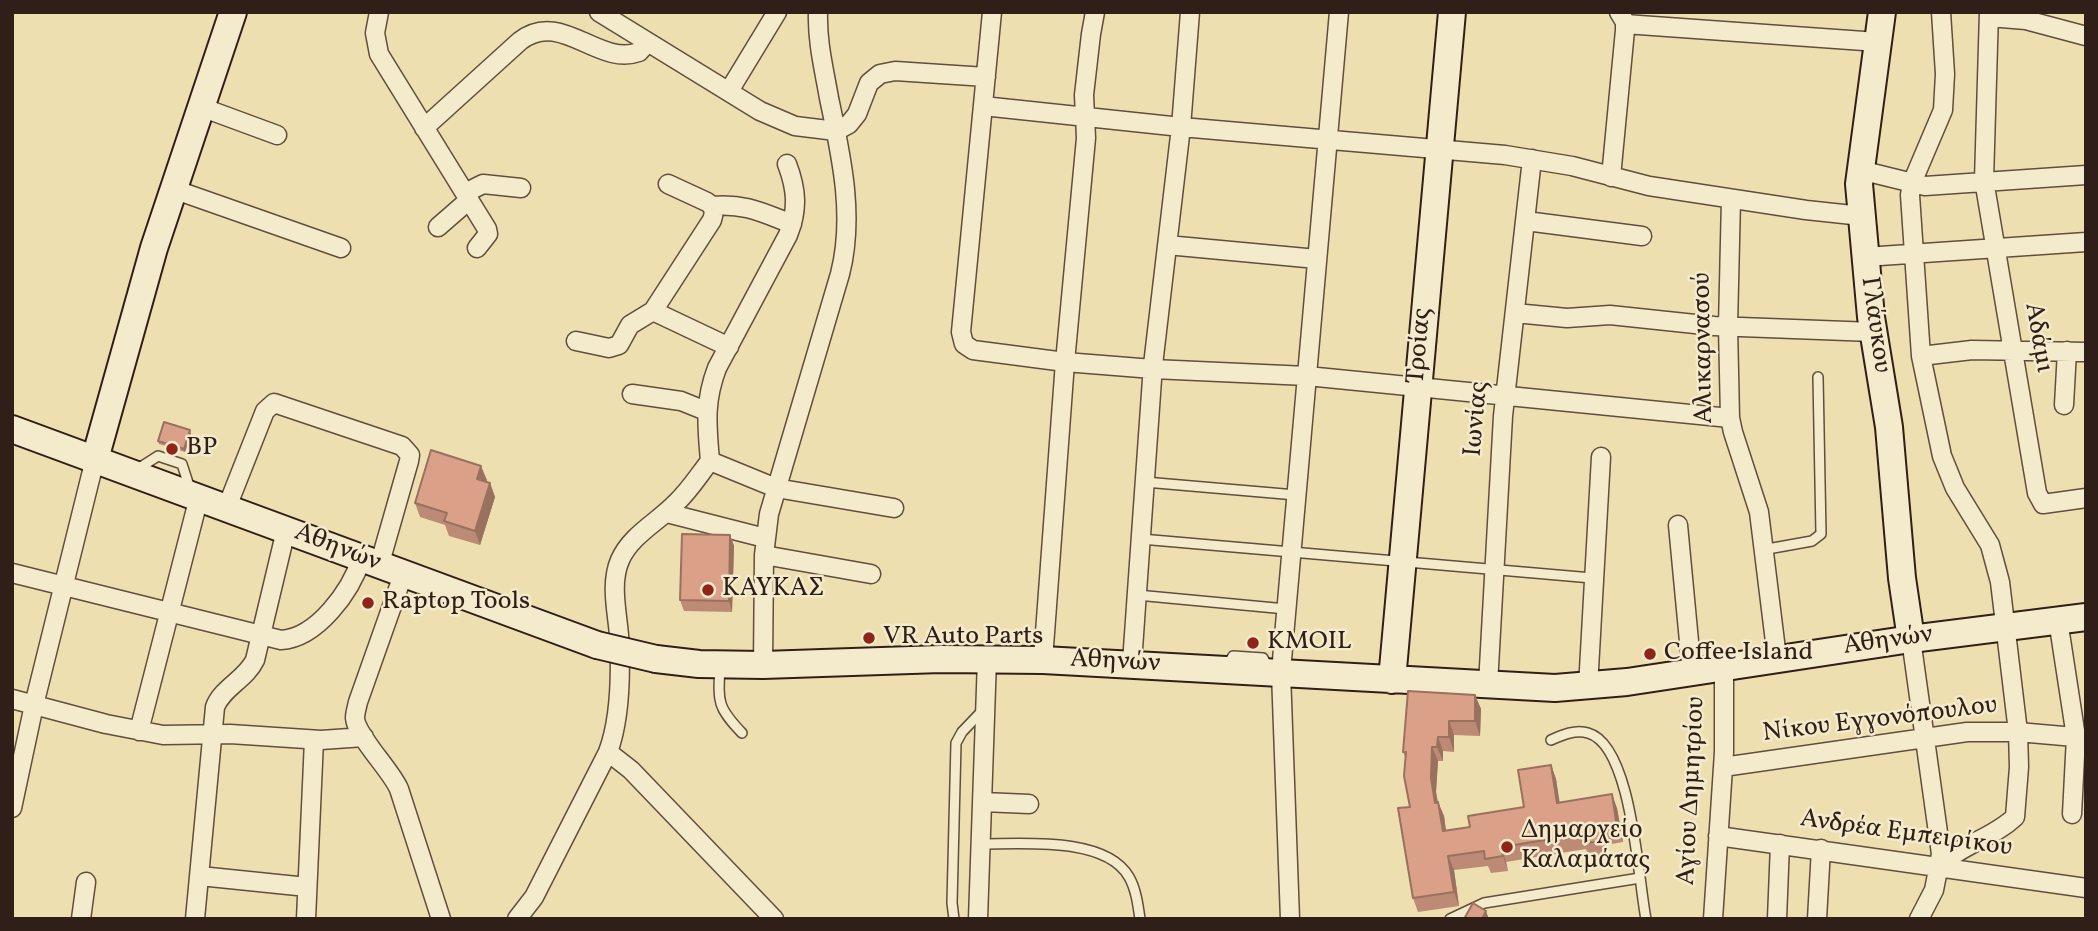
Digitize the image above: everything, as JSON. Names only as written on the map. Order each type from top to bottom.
[{"type":"main road","points":[[95,459],[154,248],[233,12]]},
{"type":"main road","name":"Τροίας","points":[[1392,680],[1452,12]]},
{"type":"main road","name":"Γλάυκου","points":[[1882,12],[1859,184],[1873,332],[1889,427],[1910,639]]},
{"type":"main road","name":"Αθηνών","points":[[12,429],[597,645],[656,659],[720,665],[1043,660],[1488,685],[1588,687],[1910,639],[2086,617]]},
{"type":"street","points":[[379,12],[375,33],[379,54],[488,232],[477,248]]},
{"type":"street","points":[[600,12],[787,124],[836,131],[849,124],[857,114],[869,82],[880,74],[895,71],[986,77]]},
{"type":"street","points":[[729,91],[777,12]]},
{"type":"street","points":[[763,665],[764,547],[776,488],[846,247],[847,217],[836,131],[820,47],[818,12]]},
{"type":"street","points":[[992,12],[961,332],[964,344],[973,350],[1065,362],[1153,369],[1307,376],[1730,418]]},
{"type":"street","points":[[1043,660],[1065,362],[1086,138],[1084,95],[1096,12]]},
{"type":"street","points":[[1132,663],[1153,369],[1181,127],[1190,12]]},
{"type":"street","points":[[1940,866],[1954,852],[2004,827],[2015,817],[2020,768],[2018,732],[1995,559],[1986,537],[1958,495],[1948,473],[1921,356],[1909,199],[1912,183],[1943,110],[1945,74],[1941,12]]},
{"type":"street","points":[[1290,919],[1276,673],[1292,552],[1328,140],[1334,13]]},
{"type":"street","points":[[1989,15],[2026,20],[2086,37]]},
{"type":"street","name":"Αδάμι","points":[[1989,15],[1984,180],[2037,493],[2043,504],[2086,498]]},
{"type":"street","points":[[1611,177],[1622,18],[1878,42]]},
{"type":"street","points":[[425,128],[520,41],[537,32],[549,30],[566,33],[604,50],[620,53],[639,52],[648,42]]},
{"type":"street","points":[[983,106],[1532,159],[1572,166],[1649,186],[1862,216]]},
{"type":"street","points":[[201,107],[277,135]]},
{"type":"street","name":"Ιωνίας","points":[[1488,685],[1505,396],[1532,159]]},
{"type":"street","points":[[517,919],[534,897],[608,752],[614,734],[618,687],[619,637],[615,587],[618,567],[636,537],[667,513],[710,461],[706,411],[709,388],[792,224],[796,199],[788,164]]},
{"type":"street","points":[[1860,170],[1927,186],[2086,175]]},
{"type":"street","points":[[438,227],[467,196],[483,184],[521,188]]},
{"type":"street","points":[[668,184],[712,206],[744,206],[792,224]]},
{"type":"street","points":[[173,189],[341,248]]},
{"type":"street","name":"Αλικαρνασού","points":[[1731,199],[1728,327],[1730,418],[1732,432],[1756,500],[1777,658]]},
{"type":"street","points":[[576,341],[614,348],[623,341],[634,321],[653,311],[712,220],[715,213],[712,206]]},
{"type":"street","points":[[1526,221],[1642,236]]},
{"type":"street","points":[[1865,257],[2086,242]]},
{"type":"street","points":[[1167,245],[1317,259]]},
{"type":"street","points":[[653,311],[729,347]]},
{"type":"street","points":[[1515,313],[1567,318],[1610,315],[1728,327],[1873,332]]},
{"type":"street","points":[[1921,356],[1964,350],[2086,352]]},
{"type":"street","points":[[2064,405],[2067,351]]},
{"type":"street","points":[[632,394],[681,401],[706,411]]},
{"type":"street","points":[[12,573],[169,611],[260,637],[288,640],[299,637],[313,628],[370,562],[409,461],[407,450],[402,446],[274,403],[265,411],[227,507]]},
{"type":"street","points":[[1588,687],[1592,578],[1601,457]]},
{"type":"street","points":[[12,808],[34,705],[95,459]]},
{"type":"street","points":[[710,461],[776,488],[894,508]]},
{"type":"street","points":[[139,731],[195,495]]},
{"type":"street","points":[[667,513],[764,547],[871,574]]},
{"type":"street","points":[[1678,525],[1692,673]]},
{"type":"street","points":[[195,919],[216,702],[248,671],[255,660],[286,530]]},
{"type":"street","points":[[403,575],[356,711],[356,723],[399,789],[441,919]]},
{"type":"street","points":[[2058,620],[2081,738],[2072,814]]},
{"type":"street","points":[[1910,639],[1939,836],[1940,866],[1934,890],[1919,919]]},
{"type":"street","points":[[978,919],[987,659]]},
{"type":"street","name":"Αγίου Δημητρίου","points":[[1713,919],[1723,767],[1724,667]]},
{"type":"street","points":[[12,699],[139,731],[185,736],[314,740],[363,737]]},
{"type":"street","name":"Νίκου Εγγονόπουλου","points":[[1723,767],[1967,732],[2018,732],[2081,738]]},
{"type":"street","points":[[306,919],[314,740]]},
{"type":"street","points":[[608,752],[631,770],[774,919]]},
{"type":"street","points":[[983,802],[1029,804]]},
{"type":"street","name":"Ανδρέα Εμπειρίκου","points":[[1718,836],[2086,888]]},
{"type":"street","points":[[1777,919],[1780,844]]},
{"type":"street","points":[[1817,919],[1821,849]]},
{"type":"street","points":[[200,876],[307,887]]},
{"type":"street","points":[[81,919],[86,882]]},
{"type":"lane","points":[[1762,550],[1812,541],[1821,534],[1818,377]]},
{"type":"lane","points":[[1145,482],[1296,495]]},
{"type":"lane","points":[[1141,539],[1592,578]]},
{"type":"lane","points":[[1137,595],[1286,609]]},
{"type":"lane","points":[[720,665],[720,706],[742,733]]},
{"type":"lane","points":[[954,919],[952,902],[956,743],[962,732],[986,708]]},
{"type":"lane","points":[[1551,740],[1566,734],[1585,732],[1609,750],[1617,765],[1626,796],[1646,919]]},
{"type":"lane","points":[[981,844],[1066,845],[1111,859],[1128,875],[1137,899],[1140,919]]},
{"type":"lane","points":[[1450,919],[1483,903],[1640,878]]},
{"type":"building","points":[[164,422],[190,430],[184,449],[158,441]]},
{"type":"building","points":[[431,450],[481,466],[477,479],[490,483],[475,531],[444,521],[447,513],[415,503]]},
{"type":"building","points":[[682,534],[730,535],[729,601],[680,600]]},
{"type":"building","points":[[1408,691],[1475,695],[1475,721],[1449,721],[1449,737],[1438,737],[1437,747],[1432,747],[1431,778],[1443,831],[1470,827],[1468,816],[1524,807],[1518,770],[1551,765],[1557,803],[1612,794],[1617,828],[1600,830],[1602,841],[1584,843],[1583,834],[1501,847],[1503,856],[1485,859],[1484,851],[1448,856],[1454,892],[1413,898],[1398,808],[1410,807],[1404,776],[1406,752],[1403,752]]},
{"type":"building","points":[[1473,903],[1486,911],[1482,919],[1464,919]]},
{"type":"place","name":"BP","points":[[172,449]]},
{"type":"place","name":"ΚΑΥΚΑΣ","points":[[708,590]]},
{"type":"place","name":"Raptop Tools","points":[[368,603]]},
{"type":"place","name":"VR Auto Parts","points":[[869,638]]},
{"type":"place","name":"KMOIL","points":[[1253,643]]},
{"type":"place","name":"Coffee Island","points":[[1650,654]]},
{"type":"place","name":"Δημαρχείο Καλαμάτας","points":[[1507,847]]}]
